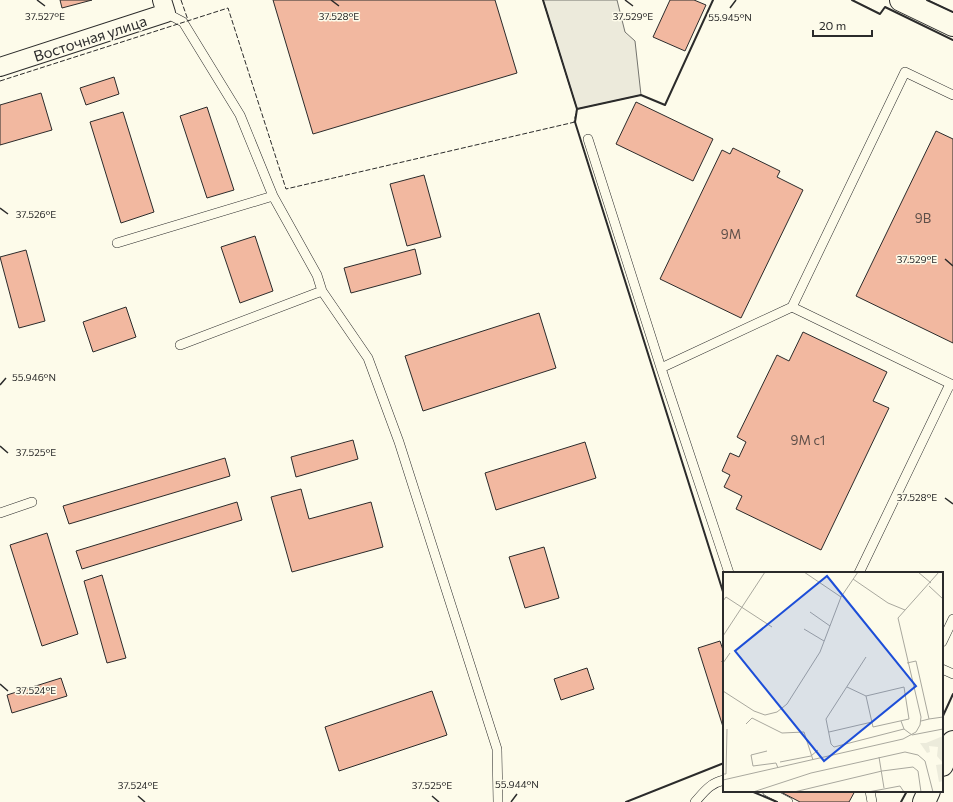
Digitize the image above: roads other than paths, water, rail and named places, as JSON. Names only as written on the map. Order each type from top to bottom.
[{"type":"street","points":[[902,0],[953,24]]},
{"type":"street","name":"Восточная улица","points":[[0,67],[164,6]]},
{"type":"street","points":[[943,763],[953,742]]},
{"type":"street","points":[[924,802],[929,792]]},
{"type":"lane","points":[[164,6],[183,22],[240,115],[273,196],[317,275],[322,291],[368,358],[399,442],[497,749],[498,802]]},
{"type":"lane","points":[[661,368],[792,307],[905,72],[953,95]]},
{"type":"lane","points":[[588,139],[661,368],[729,572]]},
{"type":"lane","points":[[117,243],[273,196]]},
{"type":"lane","points":[[180,345],[322,291]]},
{"type":"lane","points":[[792,307],[952,384],[859,572]]},
{"type":"lane","points":[[0,513],[32,502]]},
{"type":"lane","points":[[943,640],[953,619]]},
{"type":"lane","points":[[943,669],[953,674]]},
{"type":"lane","points":[[695,802],[709,786],[723,780]]},
{"type":"lane","points":[[768,792],[788,802]]},
{"type":"lane","points":[[870,792],[872,802]]}]
